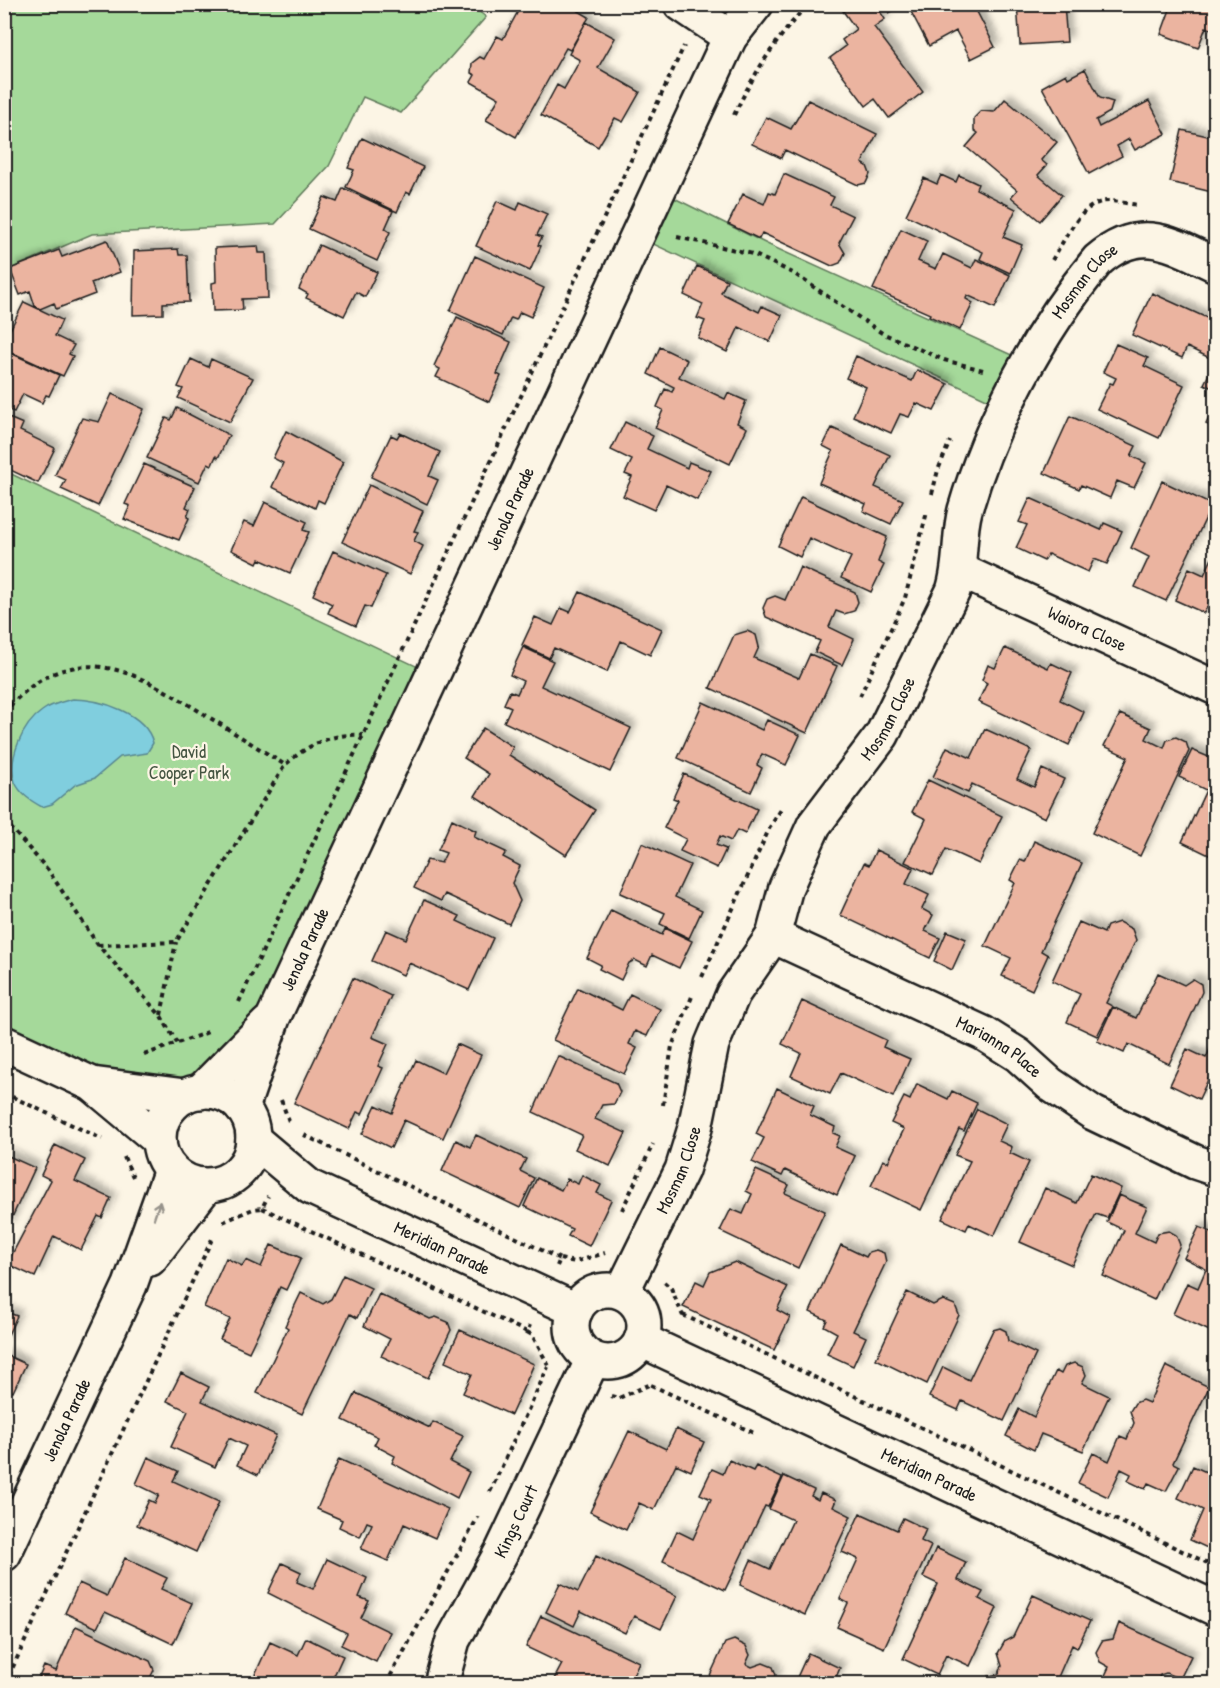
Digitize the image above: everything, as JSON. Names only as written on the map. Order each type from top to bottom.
[{"type":"street","points":[[681,4],[730,38]]},
{"type":"street","name":"Jenola Parade","points":[[242,1108],[273,1018],[730,38],[756,4]]},
{"type":"street","name":"Mosman Close","points":[[622,1292],[682,1170],[695,1128],[712,1044],[722,1018],[746,973],[773,936],[786,887],[814,825],[882,735],[953,591],[959,570],[965,510],[993,437],[1041,342],[1093,266],[1110,250],[1129,240],[1140,238],[1165,242],[1215,265]]},
{"type":"street","name":"Waiora Close","points":[[959,570],[1215,688]]},
{"type":"street","name":"Marianna Place","points":[[773,936],[983,1033],[1018,1055],[1050,1084],[1077,1104],[1195,1162],[1215,1169]]},
{"type":"street","name":"Jenola Parade","points":[[193,1094],[273,1018]]},
{"type":"street","points":[[4,1043],[92,1084],[159,1140]]},
{"type":"street","points":[[92,1084],[223,1095],[242,1108],[250,1122],[253,1138],[246,1164],[236,1174],[222,1182],[206,1186],[193,1184],[171,1170],[163,1156],[159,1140],[166,1115],[193,1094]]},
{"type":"street","name":"Meridian Parade","points":[[253,1138],[310,1187]]},
{"type":"street","name":"Jenola Parade","points":[[5,1550],[130,1285],[171,1170]]},
{"type":"street","name":"Meridian Parade","points":[[236,1174],[310,1187],[576,1310]]},
{"type":"street","name":"Jenola Parade","points":[[130,1285],[206,1186]]},
{"type":"street","points":[[600,1290],[622,1292],[639,1306],[644,1328],[641,1340],[626,1357],[616,1361],[593,1359],[576,1343],[572,1321],[576,1310],[582,1301],[600,1290]]},
{"type":"street","name":"Meridian Parade","points":[[641,1340],[1215,1609]]},
{"type":"street","name":"Kings Court","points":[[441,1683],[453,1640],[502,1551],[593,1359]]},
{"type":"path","points":[[733,118],[760,63],[808,4]]},
{"type":"path","points":[[234,1013],[685,43]]},
{"type":"path","points":[[1050,263],[1076,223],[1091,207],[1109,201],[1147,206]]},
{"type":"path","points":[[672,248],[681,227]]},
{"type":"path","points":[[677,237],[753,254],[793,273],[882,333],[944,360],[983,370]]},
{"type":"path","points":[[978,380],[988,360]]},
{"type":"path","points":[[856,706],[905,598],[938,470],[951,440]]},
{"type":"path","points":[[4,722],[10,706],[28,686],[48,674],[84,666],[106,666],[140,676],[164,688],[285,765]]},
{"type":"path","points":[[4,691],[10,706]]},
{"type":"path","points":[[161,1016],[176,942],[285,765],[300,751],[333,736],[363,735]]},
{"type":"path","points":[[699,983],[770,827],[788,800]]},
{"type":"path","points":[[4,820],[48,870],[98,945],[161,1016],[177,1043]]},
{"type":"path","points":[[98,945],[176,942]]},
{"type":"path","points":[[662,1109],[672,1046],[694,993]]},
{"type":"path","points":[[142,1066],[144,1056],[219,1029]]},
{"type":"path","points":[[211,1031],[218,1038]]},
{"type":"path","points":[[4,1093],[108,1142]]},
{"type":"path","points":[[279,1095],[290,1125],[298,1132],[560,1259],[575,1262],[602,1252],[612,1256]]},
{"type":"path","points":[[617,1220],[657,1135]]},
{"type":"path","points":[[122,1152],[135,1182]]},
{"type":"path","points":[[219,1225],[226,1220],[262,1208],[270,1193]]},
{"type":"path","points":[[262,1208],[527,1332],[532,1335],[548,1367]]},
{"type":"path","points":[[5,1683],[216,1232]]},
{"type":"path","points":[[205,1235],[212,1239]]},
{"type":"path","points":[[602,1252],[607,1241]]},
{"type":"path","points":[[553,1274],[560,1259]]},
{"type":"path","points":[[659,1280],[671,1288],[683,1315],[1215,1567]]},
{"type":"path","points":[[680,1323],[683,1315]]},
{"type":"path","points":[[527,1332],[534,1317]]},
{"type":"path","points":[[548,1367],[554,1368]]},
{"type":"path","points":[[488,1496],[548,1367]]},
{"type":"path","points":[[602,1392],[619,1398],[651,1385],[654,1377]]},
{"type":"path","points":[[386,1683],[483,1507]]},
{"type":"green space","points":[[469,4],[486,17],[401,113],[363,97],[329,166],[275,224],[92,234],[10,269],[5,280],[5,5]]},
{"type":"green space","points":[[658,190],[767,244],[1029,363],[1006,408],[636,236]]},
{"type":"green space","name":"David Cooper Park","points":[[5,471],[433,674],[273,1018],[185,1096],[5,1043]]},
{"type":"water","points":[[73,699],[108,705],[132,716],[149,732],[153,743],[147,753],[120,757],[95,778],[75,785],[52,804],[42,807],[23,794],[15,782],[13,763],[15,753],[23,733],[35,717],[49,707]]},
{"type":"building","points":[[522,4],[567,4],[589,17],[570,50],[566,48],[516,137],[486,120],[499,98],[471,82],[475,75],[471,73],[472,63],[480,57],[484,59],[497,36],[503,39]]},
{"type":"building","points":[[851,4],[875,4],[885,19],[874,27],[923,92],[889,118],[875,99],[866,106],[830,58],[846,46],[842,40],[856,29],[843,11]]},
{"type":"building","points":[[885,4],[905,4],[889,13]]},
{"type":"building","points":[[907,4],[973,4],[995,47],[971,59],[956,31],[929,46]]},
{"type":"building","points":[[1017,4],[1064,4],[1067,42],[1020,45]]},
{"type":"building","points":[[1172,4],[1216,4],[1216,31],[1206,27],[1198,48],[1161,34]]},
{"type":"building","points":[[586,22],[615,38],[598,68],[640,92],[623,122],[615,118],[598,147],[541,115],[557,85],[564,89],[580,60],[569,54]]},
{"type":"building","points":[[1085,69],[1100,98],[1113,102],[1110,112],[1096,120],[1099,127],[1149,101],[1166,134],[1135,150],[1129,139],[1117,146],[1122,156],[1089,174],[1042,87],[1066,74],[1068,78]]},
{"type":"building","points":[[1005,99],[1057,142],[1041,160],[1047,165],[1038,175],[1062,195],[1040,221],[1011,197],[1017,190],[966,147],[978,133],[974,130],[974,118],[981,111],[994,112]]},
{"type":"building","points":[[808,100],[877,134],[862,163],[867,166],[870,174],[866,183],[858,185],[785,150],[781,158],[752,144],[766,117],[791,129]]},
{"type":"building","points":[[1182,130],[1216,138],[1216,193],[1170,182]]},
{"type":"building","points":[[362,138],[423,167],[410,194],[406,192],[397,212],[346,187],[354,170],[348,168]]},
{"type":"building","points":[[784,174],[834,197],[830,205],[853,216],[839,243],[845,253],[840,263],[832,266],[762,233],[759,239],[728,224],[743,194],[764,204],[769,192],[775,194]]},
{"type":"building","points":[[941,175],[956,182],[959,175],[978,184],[976,189],[1016,209],[1003,237],[1022,245],[1010,273],[980,259],[983,252],[906,215],[924,178],[937,184]]},
{"type":"building","points":[[343,188],[393,211],[385,229],[390,232],[377,261],[309,229],[324,197],[337,202]]},
{"type":"building","points":[[497,201],[517,210],[520,202],[547,214],[537,235],[542,237],[538,245],[541,246],[530,271],[476,246]]},
{"type":"building","points":[[901,229],[927,241],[918,261],[936,269],[943,254],[972,268],[976,259],[1010,275],[995,308],[967,295],[966,299],[973,303],[960,330],[873,289]]},
{"type":"building","points":[[107,240],[120,272],[91,283],[95,294],[56,309],[54,303],[40,309],[35,306],[30,291],[20,295],[10,269],[59,250],[62,257]]},
{"type":"building","points":[[319,245],[377,272],[365,297],[356,292],[344,316],[306,298],[308,294],[299,289]]},
{"type":"building","points":[[258,246],[259,253],[266,253],[268,298],[242,299],[243,310],[213,311],[212,283],[216,282],[215,248]]},
{"type":"building","points":[[178,249],[179,255],[187,255],[189,302],[163,303],[163,314],[133,315],[134,251]]},
{"type":"building","points":[[475,256],[544,288],[531,317],[520,312],[516,320],[511,318],[503,335],[450,311]]},
{"type":"building","points":[[697,266],[727,280],[721,293],[759,312],[762,306],[782,315],[770,342],[739,327],[727,352],[698,338],[705,321],[697,318],[703,304],[684,295]]},
{"type":"building","points":[[1152,293],[1216,322],[1214,360],[1187,347],[1182,358],[1132,335]]},
{"type":"building","points":[[24,302],[62,320],[55,336],[74,345],[69,354],[73,356],[63,376],[4,349],[4,342]]},
{"type":"building","points":[[457,317],[511,342],[497,374],[501,376],[489,402],[436,377],[440,369],[434,366]]},
{"type":"building","points":[[1116,344],[1148,358],[1144,366],[1184,385],[1159,438],[1097,409],[1110,383],[1113,384],[1116,378],[1103,372]]},
{"type":"building","points":[[660,347],[687,360],[679,377],[725,399],[728,393],[746,401],[737,423],[747,428],[730,464],[655,428],[663,410],[657,407],[665,389],[672,392],[674,387],[648,374]]},
{"type":"building","points":[[4,350],[59,375],[49,396],[46,395],[42,403],[23,394],[14,412],[4,408]]},
{"type":"building","points":[[856,356],[912,381],[917,370],[948,384],[934,411],[916,403],[909,417],[900,414],[891,433],[853,416],[866,387],[846,378]]},
{"type":"building","points":[[191,359],[208,367],[211,359],[253,378],[230,422],[178,398],[183,389],[178,387]]},
{"type":"building","points":[[1216,360],[1216,390],[1204,384]]},
{"type":"building","points":[[112,394],[144,409],[98,506],[61,489],[66,480],[55,475],[82,418],[99,422]]},
{"type":"building","points":[[1216,403],[1216,428],[1206,424]]},
{"type":"building","points":[[177,408],[229,435],[218,458],[216,456],[212,465],[208,463],[199,482],[147,458],[166,418],[171,420]]},
{"type":"building","points":[[4,416],[23,424],[20,431],[55,448],[38,483],[6,468],[9,462],[4,460]]},
{"type":"building","points":[[1070,416],[1136,446],[1131,456],[1146,463],[1134,488],[1117,481],[1110,498],[1081,485],[1079,489],[1044,473]]},
{"type":"building","points":[[625,422],[653,436],[647,449],[687,468],[689,462],[711,471],[697,500],[666,485],[654,510],[623,496],[632,477],[625,474],[632,460],[611,450]]},
{"type":"building","points":[[832,428],[890,455],[875,487],[903,500],[891,524],[863,511],[866,504],[819,483],[833,451],[823,446]]},
{"type":"building","points":[[286,431],[343,462],[324,503],[318,500],[315,508],[272,487],[283,463],[273,458]]},
{"type":"building","points":[[400,433],[440,452],[429,476],[438,480],[427,504],[371,477],[391,435],[397,438]]},
{"type":"building","points":[[144,464],[195,487],[186,507],[190,509],[187,517],[189,518],[179,540],[124,519],[130,506],[125,504]]},
{"type":"building","points":[[1162,481],[1212,505],[1166,601],[1135,587],[1149,557],[1131,548]]},
{"type":"building","points":[[369,485],[423,511],[414,531],[418,532],[414,541],[423,546],[410,574],[342,542]]},
{"type":"building","points":[[801,497],[887,537],[878,562],[884,565],[871,592],[841,578],[851,557],[809,538],[800,557],[778,546]]},
{"type":"building","points":[[1030,498],[1101,530],[1104,523],[1122,531],[1107,564],[1094,559],[1088,572],[1048,554],[1044,561],[1016,548],[1027,525],[1019,522]]},
{"type":"building","points":[[265,502],[307,522],[303,530],[309,532],[290,573],[259,559],[257,563],[231,550],[244,522],[254,526]]},
{"type":"building","points":[[1216,550],[1216,590],[1204,613],[1175,600],[1189,568],[1204,575]]},
{"type":"building","points":[[333,551],[386,575],[371,608],[365,606],[356,626],[328,613],[332,604],[313,595]]},
{"type":"building","points":[[800,567],[855,592],[858,602],[854,611],[844,614],[836,611],[829,627],[854,639],[842,665],[815,652],[820,641],[766,617],[763,608],[767,599],[775,596],[785,600]]},
{"type":"building","points":[[580,592],[662,629],[650,655],[621,641],[607,672],[554,648],[549,658],[522,645],[535,617],[553,625],[561,608],[570,612]]},
{"type":"building","points":[[747,631],[756,635],[759,647],[754,658],[799,678],[810,654],[837,666],[807,733],[710,688],[734,635]]},
{"type":"building","points":[[523,647],[553,661],[541,686],[631,728],[610,772],[504,722],[511,707],[504,704],[510,691],[517,694],[523,681],[510,675]]},
{"type":"building","points":[[1005,648],[1048,668],[1051,663],[1072,673],[1060,700],[1084,712],[1069,745],[978,702],[987,683],[982,680],[988,665],[995,668]]},
{"type":"building","points":[[703,702],[762,730],[767,720],[800,735],[786,765],[762,754],[757,765],[762,768],[751,792],[678,758]]},
{"type":"building","points":[[1120,714],[1151,728],[1146,739],[1164,748],[1167,740],[1176,737],[1186,742],[1189,751],[1140,856],[1092,833],[1128,757],[1104,746]]},
{"type":"building","points":[[483,728],[513,747],[509,755],[595,810],[566,855],[475,796],[489,774],[464,758]]},
{"type":"building","points":[[985,729],[1031,750],[1017,779],[1034,787],[1042,769],[1064,779],[1045,818],[972,784],[968,793],[933,777],[947,747],[971,758]]},
{"type":"building","points":[[1192,750],[1216,760],[1215,858],[1182,842],[1206,790],[1179,777]]},
{"type":"building","points":[[684,774],[757,809],[745,834],[737,830],[731,841],[720,836],[716,845],[726,849],[717,868],[680,851],[686,839],[664,828],[678,800],[673,798]]},
{"type":"building","points":[[928,780],[1002,816],[979,864],[946,849],[933,875],[905,862],[926,819],[912,812]]},
{"type":"building","points":[[452,819],[476,831],[474,837],[506,852],[503,857],[520,866],[512,883],[520,901],[509,924],[445,894],[441,901],[414,888],[427,860],[441,863],[446,853],[438,850]]},
{"type":"building","points":[[1034,841],[1082,863],[1041,951],[1048,955],[1032,990],[1002,976],[1011,958],[985,946],[1015,883],[1010,880],[1020,860],[1025,862]]},
{"type":"building","points":[[642,843],[690,865],[675,897],[702,910],[689,938],[660,924],[665,913],[620,893]]},
{"type":"building","points":[[876,850],[913,868],[906,884],[929,895],[922,909],[933,915],[925,931],[940,938],[930,958],[840,915],[864,863],[869,865]]},
{"type":"building","points":[[424,900],[460,916],[457,921],[493,938],[469,990],[409,963],[403,975],[372,961],[386,930],[406,939]]},
{"type":"building","points":[[611,910],[662,935],[665,928],[692,941],[679,968],[652,955],[647,966],[635,960],[629,963],[621,980],[599,969],[601,965],[587,958]]},
{"type":"building","points":[[1079,922],[1104,933],[1107,926],[1119,922],[1132,929],[1136,940],[1106,1003],[1112,1006],[1097,1036],[1067,1022],[1080,994],[1052,981]]},
{"type":"building","points":[[947,931],[966,939],[952,970],[934,961]]},
{"type":"building","points":[[1158,973],[1184,985],[1193,979],[1201,984],[1202,992],[1169,1064],[1128,1044],[1124,1053],[1097,1041],[1113,1007],[1136,1018]]},
{"type":"building","points":[[353,978],[391,996],[372,1037],[388,1044],[378,1066],[383,1068],[362,1114],[357,1112],[349,1129],[294,1103]]},
{"type":"building","points":[[578,988],[622,1010],[630,994],[660,1009],[647,1036],[635,1031],[629,1044],[637,1048],[624,1074],[553,1040]]},
{"type":"building","points":[[802,1001],[886,1040],[883,1047],[910,1059],[893,1097],[841,1073],[830,1094],[791,1076],[801,1053],[782,1044]]},
{"type":"building","points":[[1216,1037],[1216,1073],[1212,1071],[1199,1099],[1170,1085],[1187,1049],[1206,1058]]},
{"type":"building","points":[[457,1044],[481,1055],[443,1138],[404,1120],[391,1148],[362,1134],[376,1105],[392,1113],[416,1060],[443,1073]]},
{"type":"building","points":[[558,1056],[616,1083],[620,1092],[614,1104],[602,1105],[595,1119],[626,1133],[610,1166],[575,1149],[582,1135],[533,1112]]},
{"type":"building","points":[[917,1084],[948,1099],[952,1091],[977,1103],[964,1131],[959,1129],[921,1210],[871,1186],[883,1160],[888,1162],[904,1129],[891,1123],[904,1097],[910,1100]]},
{"type":"building","points":[[777,1088],[814,1106],[810,1115],[835,1127],[833,1133],[840,1136],[835,1147],[855,1156],[837,1195],[785,1170],[782,1176],[752,1162],[764,1138],[756,1134]]},
{"type":"building","points":[[977,1109],[1007,1124],[999,1141],[1012,1147],[1010,1153],[1029,1162],[994,1236],[969,1224],[966,1230],[942,1219],[970,1161],[955,1155]]},
{"type":"building","points":[[476,1135],[526,1159],[520,1171],[534,1178],[520,1208],[442,1171],[456,1140],[470,1147]]},
{"type":"building","points":[[55,1145],[85,1160],[75,1181],[111,1198],[102,1218],[98,1216],[81,1250],[54,1236],[35,1277],[7,1264],[51,1180],[41,1175]]},
{"type":"building","points":[[4,1154],[35,1168],[8,1226],[4,1225]]},
{"type":"building","points":[[756,1170],[789,1185],[785,1193],[825,1211],[798,1268],[720,1231],[731,1209],[743,1214],[752,1194],[746,1191]]},
{"type":"building","points":[[1091,1174],[1121,1188],[1107,1218],[1096,1214],[1072,1265],[1020,1242],[1045,1188],[1077,1203]]},
{"type":"building","points":[[582,1175],[601,1185],[597,1193],[611,1200],[589,1246],[568,1236],[572,1229],[524,1206],[537,1178],[561,1190],[567,1179],[578,1184]]},
{"type":"building","points":[[1119,1195],[1147,1207],[1135,1233],[1154,1242],[1158,1233],[1169,1231],[1176,1235],[1180,1245],[1154,1300],[1103,1276],[1124,1230],[1107,1222]]},
{"type":"building","points":[[1199,1227],[1216,1234],[1216,1334],[1173,1314],[1187,1283],[1198,1288],[1206,1269],[1184,1258]]},
{"type":"building","points":[[271,1245],[301,1258],[286,1290],[280,1287],[249,1352],[220,1339],[230,1319],[204,1307],[226,1258],[242,1266],[246,1260],[261,1267]]},
{"type":"building","points":[[841,1245],[866,1257],[869,1252],[876,1250],[884,1253],[886,1262],[853,1331],[866,1337],[853,1366],[827,1354],[837,1333],[824,1326],[827,1320],[810,1312]]},
{"type":"building","points":[[735,1262],[788,1287],[777,1310],[790,1317],[774,1350],[683,1307],[696,1281],[704,1285],[710,1272]]},
{"type":"building","points":[[343,1275],[371,1288],[357,1318],[350,1314],[302,1414],[257,1393],[288,1328],[285,1326],[301,1293],[323,1304],[331,1299]]},
{"type":"building","points":[[907,1292],[933,1305],[943,1300],[955,1305],[959,1315],[927,1384],[876,1359]]},
{"type":"building","points":[[379,1294],[430,1319],[436,1317],[448,1322],[451,1330],[428,1378],[381,1356],[390,1339],[364,1326]]},
{"type":"building","points":[[4,1311],[17,1316],[4,1343]]},
{"type":"building","points":[[1000,1328],[1006,1331],[1008,1341],[1036,1354],[1004,1421],[962,1401],[958,1410],[929,1397],[943,1367],[969,1380],[993,1330]]},
{"type":"building","points":[[460,1330],[534,1364],[511,1415],[463,1393],[472,1374],[445,1362]]},
{"type":"building","points":[[4,1354],[26,1364],[13,1392],[4,1388]]},
{"type":"building","points":[[1074,1363],[1083,1367],[1086,1375],[1082,1383],[1109,1396],[1083,1451],[1041,1434],[1034,1450],[1006,1436],[1019,1409],[1034,1417],[1056,1371],[1061,1374],[1065,1366]]},
{"type":"building","points":[[1166,1366],[1209,1387],[1173,1463],[1179,1466],[1166,1491],[1148,1483],[1145,1489],[1128,1481],[1131,1474],[1121,1469],[1108,1497],[1078,1483],[1093,1453],[1109,1461],[1120,1436],[1127,1439],[1134,1423],[1130,1411],[1135,1403],[1142,1400],[1149,1403]]},
{"type":"building","points":[[181,1373],[209,1387],[202,1401],[276,1435],[258,1475],[237,1465],[246,1446],[229,1438],[215,1467],[171,1447],[188,1411],[167,1401]]},
{"type":"building","points":[[356,1393],[430,1428],[433,1422],[463,1436],[450,1462],[469,1472],[457,1498],[392,1463],[395,1456],[374,1445],[378,1437],[343,1420]]},
{"type":"building","points":[[676,1429],[704,1442],[691,1471],[676,1464],[654,1510],[639,1503],[626,1530],[590,1512],[629,1431],[666,1449]]},
{"type":"building","points":[[1216,1451],[1216,1552],[1190,1540],[1203,1510],[1178,1498],[1193,1466],[1206,1472]]},
{"type":"building","points":[[148,1457],[178,1471],[173,1481],[219,1502],[196,1552],[137,1525],[149,1500],[155,1503],[159,1495],[136,1484]]},
{"type":"building","points":[[339,1459],[448,1509],[435,1538],[404,1524],[388,1561],[361,1549],[372,1524],[367,1522],[360,1537],[339,1527],[342,1520],[317,1509]]},
{"type":"building","points":[[729,1460],[753,1471],[756,1466],[782,1478],[768,1507],[765,1506],[725,1590],[663,1561],[677,1531],[693,1539],[711,1499],[700,1494],[712,1469],[723,1474]]},
{"type":"building","points":[[784,1476],[814,1490],[811,1496],[818,1500],[821,1493],[836,1500],[833,1507],[851,1516],[805,1615],[740,1585],[751,1560],[770,1569],[793,1520],[769,1509]]},
{"type":"building","points":[[860,1513],[897,1530],[903,1518],[926,1529],[921,1541],[931,1546],[884,1648],[837,1627],[848,1603],[840,1599],[858,1559],[842,1552]]},
{"type":"building","points":[[936,1548],[966,1562],[958,1580],[983,1592],[979,1599],[997,1608],[970,1666],[946,1655],[937,1675],[903,1659],[938,1584],[923,1577]]},
{"type":"building","points":[[596,1556],[677,1596],[661,1629],[634,1616],[625,1633],[581,1611],[574,1626],[546,1612],[560,1583],[578,1592]]},
{"type":"building","points":[[125,1558],[167,1578],[161,1589],[192,1603],[173,1644],[105,1612],[97,1628],[65,1613],[79,1583],[107,1596]]},
{"type":"building","points":[[327,1559],[367,1578],[359,1597],[369,1601],[361,1618],[390,1632],[376,1662],[341,1645],[347,1633],[268,1593],[282,1563],[301,1572],[297,1582],[313,1589]]},
{"type":"building","points":[[1033,1595],[1090,1621],[1077,1648],[1072,1645],[1055,1684],[985,1684],[989,1676],[999,1674],[1002,1666],[998,1653],[1005,1641],[1013,1637]]},
{"type":"building","points":[[541,1616],[639,1662],[629,1684],[552,1683],[562,1664],[526,1647]]},
{"type":"building","points":[[1119,1623],[1191,1656],[1180,1679],[1166,1673],[1160,1675],[1156,1684],[1101,1684],[1109,1667],[1100,1662],[1096,1652],[1102,1641],[1113,1639]]},
{"type":"building","points":[[76,1626],[150,1661],[154,1670],[149,1680],[138,1684],[36,1684],[44,1666],[56,1671]]},
{"type":"building","points":[[306,1638],[343,1656],[332,1680],[327,1677],[324,1684],[251,1683],[270,1642],[298,1655]]},
{"type":"building","points":[[734,1640],[746,1646],[750,1655],[746,1664],[752,1667],[763,1663],[773,1667],[776,1675],[772,1684],[706,1684],[725,1643]]},
{"type":"building","points":[[808,1653],[840,1668],[833,1684],[794,1684]]}]
